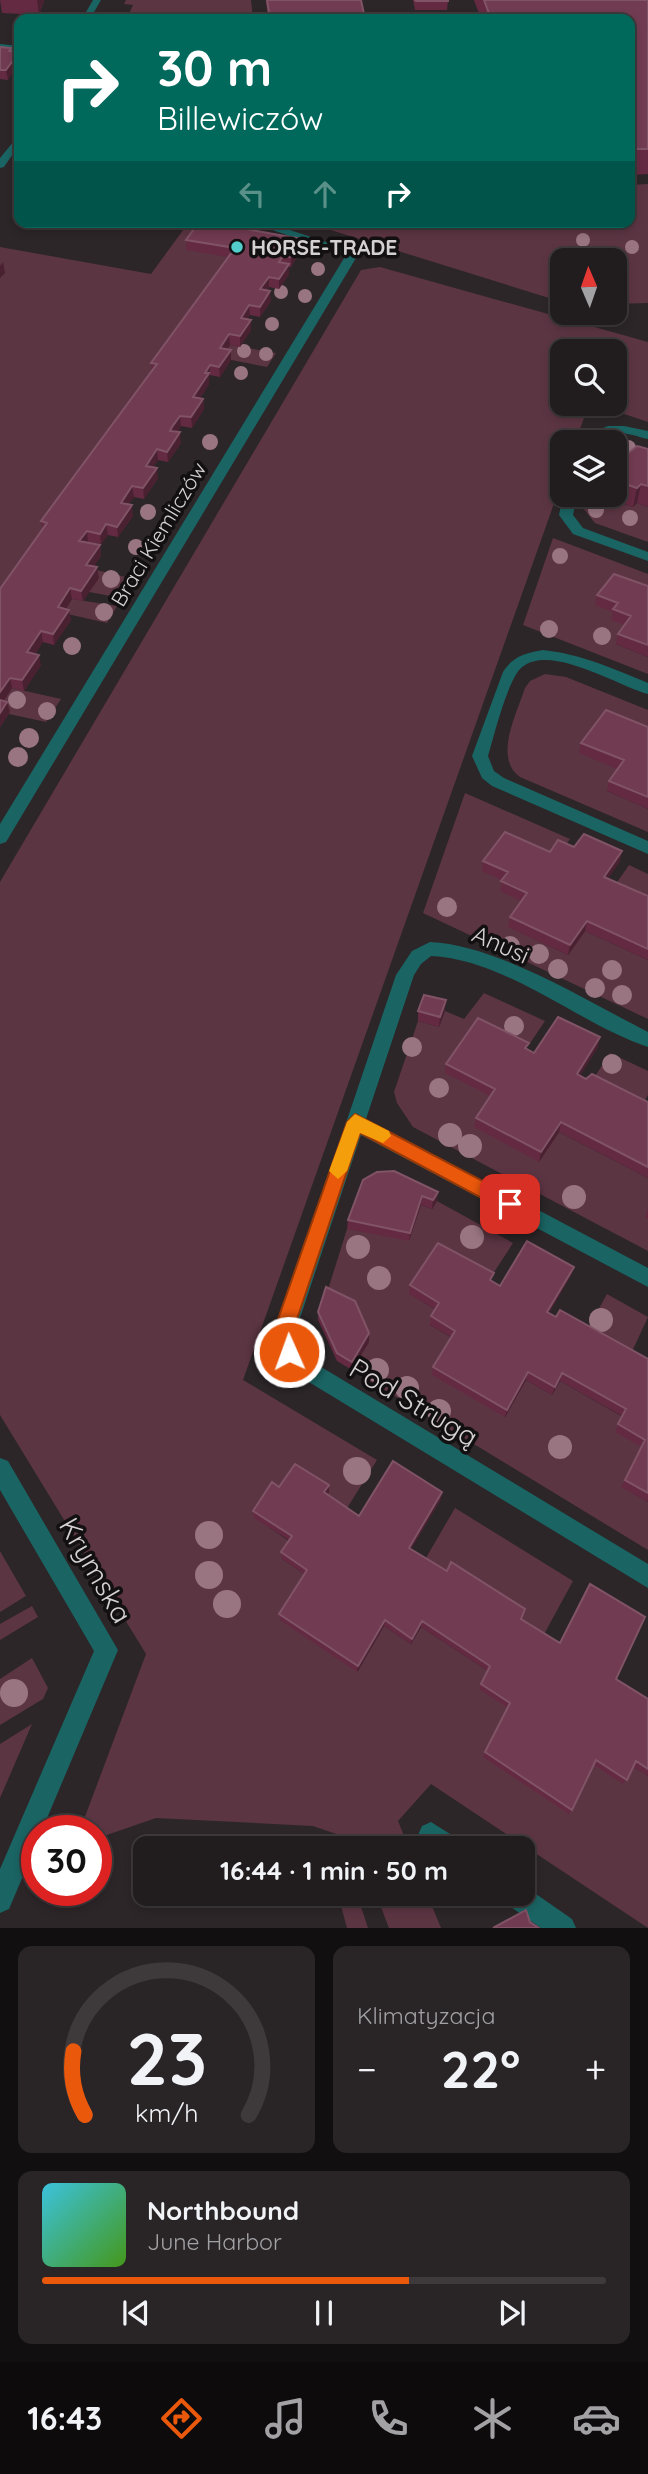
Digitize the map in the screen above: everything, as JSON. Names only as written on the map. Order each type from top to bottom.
[{"type":"street","points":[[0,165],[14,149]]},
{"type":"street","name":"Braci Kiemliczów","points":[[0,838],[353,253],[273,228]]},
{"type":"street","points":[[627,432],[648,435]]},
{"type":"street","points":[[568,507],[566,516],[574,528],[648,557]]},
{"type":"street","points":[[648,689],[565,657],[531,657],[517,664],[510,672],[480,755],[484,767],[498,782],[648,848]]},
{"type":"street","name":"Anusi","points":[[355,1122],[405,975],[417,956],[429,949],[447,948],[471,954],[648,1040]]},
{"type":"street","points":[[355,1122],[648,1278]]},
{"type":"street","name":"Pod Strugą","points":[[355,1122],[287,1322],[289,1352],[301,1366],[648,1577]]},
{"type":"street","name":"Krymska","points":[[0,1469],[106,1650],[0,1900]]},
{"type":"street","points":[[532,1906],[564,1928]]},
{"type":"shaded area","points":[[126,0],[251,0],[252,14],[129,14],[133,5],[124,4]]},
{"type":"shaded area","points":[[648,184],[648,303],[627,304],[627,248],[550,248],[550,298],[324,228],[635,228],[635,185]]},
{"type":"shaded area","points":[[185,228],[208,228],[235,258],[0,602],[0,247],[151,274]]},
{"type":"shaded area","points":[[380,267],[550,315],[550,326],[591,326],[648,342],[648,422],[627,415],[627,339],[550,339],[550,416],[585,416],[580,430],[550,430],[550,507],[553,507],[243,1380],[377,1460],[344,1513],[324,1499],[328,1492],[254,1517],[292,1543],[282,1559],[307,1576],[358,1671],[384,1626],[411,1644],[421,1627],[488,1671],[508,1708],[593,1765],[632,1766],[648,1776],[648,1928],[535,1853],[535,1836],[509,1836],[431,1784],[398,1821],[404,1836],[342,1836],[313,1826],[156,1818],[112,1833],[112,1815],[86,1815],[146,1654],[0,1415],[0,882],[361,270]]},
{"type":"shaded area","points":[[230,345],[276,353],[267,367],[221,358]]},
{"type":"shaded area","points":[[637,503],[648,507],[648,542],[595,523],[582,507],[633,507]]},
{"type":"shaded area","points":[[553,538],[648,574],[648,598],[616,614],[629,627],[616,644],[648,657],[648,674],[523,625]]},
{"type":"shaded area","points":[[92,569],[134,579],[122,598],[89,592]]},
{"type":"shaded area","points":[[72,599],[117,606],[107,623],[63,613]]},
{"type":"shaded area","points":[[545,674],[566,677],[648,710],[648,737],[607,791],[648,809],[648,832],[520,777],[512,769],[508,759],[509,735],[517,710],[530,681]]},
{"type":"shaded area","points":[[12,688],[61,699],[46,722],[9,714],[0,706]]},
{"type":"shaded area","points":[[465,793],[570,839],[561,852],[507,883],[525,903],[509,927],[568,955],[585,931],[648,960],[648,1019],[423,913]]},
{"type":"shaded area","points":[[629,865],[648,874],[648,907],[611,891]]},
{"type":"shaded area","points":[[484,993],[545,1021],[493,1098],[539,1161],[559,1132],[648,1178],[648,1251],[413,1127],[397,1103],[394,1092],[418,1021],[439,1027],[445,1011],[464,1019]]},
{"type":"shaded area","points":[[610,1053],[648,1071],[648,1095],[640,1109],[590,1084]]},
{"type":"shaded area","points":[[437,1201],[513,1243],[489,1280],[410,1294],[438,1311],[430,1325],[454,1339],[505,1417],[526,1380],[552,1395],[560,1381],[623,1417],[642,1447],[622,1487],[648,1502],[648,1550],[352,1370],[369,1341],[326,1296],[347,1229],[421,1205],[432,1209]]},
{"type":"shaded area","points":[[607,1294],[648,1317],[629,1358],[585,1334]]},
{"type":"shaded area","points":[[455,1508],[573,1581],[542,1638],[519,1625],[522,1615],[445,1578],[423,1563]]},
{"type":"shaded area","points":[[0,1551],[26,1596],[0,1612]]},
{"type":"shaded area","points":[[32,1606],[38,1617],[0,1640],[0,1624]]},
{"type":"shaded area","points":[[32,1658],[48,1688],[43,1699],[0,1725],[0,1679]]},
{"type":"shaded area","points":[[32,1724],[0,1798],[0,1744]]},
{"type":"shaded area","points":[[341,1906],[360,1906],[368,1928],[347,1928]]},
{"type":"shaded area","points":[[381,1906],[432,1906],[441,1928],[389,1928]]},
{"type":"building","points":[[267,0],[361,0],[364,14],[269,14]]},
{"type":"building","points":[[448,0],[448,1],[416,1]]},
{"type":"building","points":[[484,0],[648,0],[648,149],[635,149],[635,14],[489,14]]},
{"type":"building","points":[[0,47],[11,48],[9,51],[14,52],[14,59],[6,70],[0,70]]},
{"type":"building","points":[[195,228],[241,228],[302,239],[291,257],[283,256],[279,262],[289,264],[279,279],[269,277],[260,289],[270,291],[260,307],[249,305],[241,318],[251,320],[240,336],[229,334],[220,348],[231,350],[219,367],[210,365],[205,373],[209,373],[193,397],[203,399],[191,417],[180,416],[172,427],[170,431],[180,432],[167,452],[157,449],[146,466],[157,468],[143,488],[132,486],[121,503],[132,505],[117,527],[106,524],[100,534],[87,531],[79,541],[100,545],[86,565],[97,567],[81,591],[70,588],[58,607],[69,610],[53,634],[41,631],[27,652],[39,655],[22,680],[10,678],[0,692],[0,589],[47,523],[41,521],[157,364],[151,363],[235,248],[186,240]]},
{"type":"building","points":[[637,446],[648,449],[648,486],[641,484],[637,488],[627,485],[627,454]]},
{"type":"building","points":[[614,574],[648,586],[648,645],[618,634],[631,616],[613,609],[618,603],[597,595]]},
{"type":"building","points":[[0,700],[7,702],[0,713]]},
{"type":"building","points":[[606,710],[648,727],[648,797],[609,781],[624,760],[581,743]]},
{"type":"building","points":[[505,832],[550,852],[558,840],[574,847],[584,834],[622,851],[604,877],[648,896],[648,949],[587,921],[570,945],[510,917],[527,893],[501,881],[508,872],[483,861]]},
{"type":"building","points":[[424,995],[446,1000],[440,1017],[418,1011]]},
{"type":"building","points":[[558,1017],[600,1037],[577,1074],[586,1079],[592,1074],[648,1102],[648,1167],[561,1122],[541,1152],[476,1118],[495,1089],[446,1064],[478,1018],[529,1043],[525,1048],[534,1053]]},
{"type":"building","points":[[394,1171],[438,1192],[433,1200],[422,1196],[410,1233],[348,1220],[363,1180],[377,1172]]},
{"type":"building","points":[[527,1241],[574,1267],[547,1312],[556,1317],[560,1310],[648,1359],[648,1493],[625,1480],[645,1440],[618,1424],[626,1409],[562,1373],[555,1387],[528,1372],[507,1410],[433,1367],[455,1331],[431,1316],[439,1303],[410,1285],[438,1243],[494,1273],[490,1280],[500,1286]]},
{"type":"building","points":[[326,1287],[355,1301],[369,1333],[352,1362],[337,1353],[318,1312]]},
{"type":"building","points":[[393,1461],[442,1492],[409,1548],[447,1571],[451,1562],[525,1609],[521,1619],[560,1643],[590,1584],[645,1617],[616,1679],[648,1699],[648,1769],[636,1761],[627,1780],[596,1760],[572,1810],[485,1752],[510,1703],[481,1684],[490,1666],[422,1621],[412,1639],[385,1620],[358,1666],[279,1614],[307,1570],[281,1552],[292,1536],[253,1511],[272,1482],[279,1487],[295,1464],[329,1485],[324,1492],[359,1516]]},
{"type":"building","points":[[526,1910],[530,1922],[539,1928],[493,1928]]},
{"type":"slow traffic","points":[[338,1171],[355,1122],[383,1136]]},
{"type":"place","name":"HORSE-TRADE","points":[[237,247]]},
{"type":"route","points":[[289,1352],[287,1322],[355,1122],[510,1204]]}]
